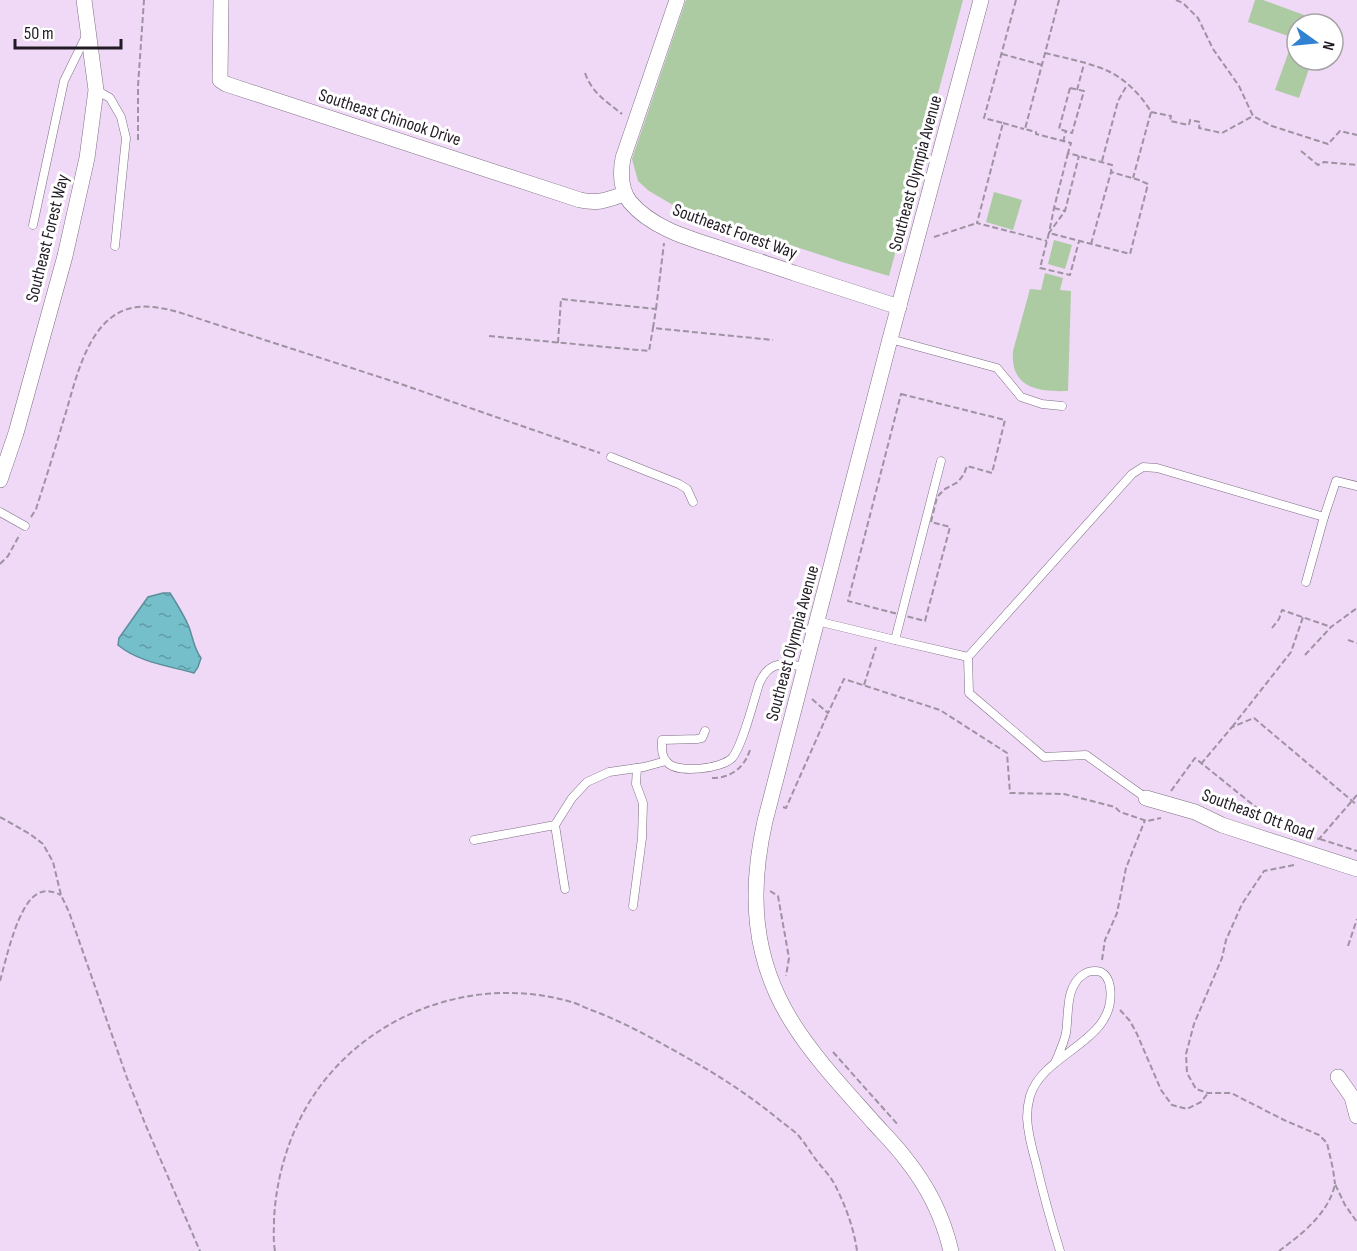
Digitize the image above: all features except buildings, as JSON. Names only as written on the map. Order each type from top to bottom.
[{"type":"street","name":"Southeast Forest Way","points":[[0,480],[16,433],[67,245],[87,158],[96,90],[84,0]]},
{"type":"street","name":"Southeast Chinook Drive","points":[[221,0],[220,80],[226,84],[580,201],[602,202],[624,194]]},
{"type":"street","points":[[624,194],[622,167],[677,0]]},
{"type":"street","name":"Southeast Olympia Avenue","points":[[951,1251],[941,1219],[921,1180],[905,1158],[809,1047],[791,1021],[779,998],[761,947],[755,908],[757,861],[765,820],[981,0]]},
{"type":"street","name":"Southeast Forest Way","points":[[624,194],[632,204],[660,225],[700,242],[899,307]]},
{"type":"street","name":"Southeast Ott Road","points":[[1146,798],[1195,812],[1222,825],[1357,869]]},
{"type":"street","points":[[1338,1077],[1352,1097],[1357,1116]]},
{"type":"lane","points":[[33,225],[64,81],[88,32]]},
{"type":"lane","points":[[96,90],[110,98],[121,117],[126,138],[115,246]]},
{"type":"lane","points":[[890,339],[997,368],[1021,397],[1042,404],[1062,406]]},
{"type":"lane","points":[[611,457],[679,484],[687,489],[693,501]]},
{"type":"lane","points":[[894,640],[940,461]]},
{"type":"lane","points":[[1146,798],[1086,755],[1044,757],[969,693],[968,657],[1132,474],[1143,467],[1157,468],[1324,518]]},
{"type":"lane","points":[[1306,582],[1336,481],[1357,486]]},
{"type":"lane","points":[[0,512],[25,526]]},
{"type":"lane","points":[[818,621],[968,657]]},
{"type":"lane","points":[[705,731],[702,738],[662,740],[662,755],[671,766],[679,769],[709,768],[724,763],[732,758],[739,746],[762,676],[775,665],[790,664],[805,667]]},
{"type":"lane","points":[[565,889],[555,825],[572,798],[586,782],[609,772],[666,761]]},
{"type":"lane","points":[[633,906],[643,803],[636,784],[637,768]]},
{"type":"lane","points":[[474,840],[555,825]]},
{"type":"lane","points":[[1055,1063],[1064,1042],[1069,1004],[1075,981],[1087,972],[1101,972],[1108,978],[1110,987],[1110,1003],[1107,1013],[1101,1024],[1084,1041],[1055,1063],[1039,1079],[1031,1094],[1027,1117],[1046,1205],[1060,1251]]},
{"type":"path","points":[[138,140],[138,86],[144,0]]},
{"type":"path","points":[[1016,0],[984,118],[1071,144],[1040,268],[1070,275],[1078,241]]},
{"type":"path","points":[[1024,129],[1059,0]]},
{"type":"path","points":[[1176,0],[1183,3],[1197,18],[1213,49],[1239,86],[1253,116],[1272,126],[1328,144],[1340,131],[1357,135]]},
{"type":"path","points":[[1045,53],[1109,72],[1136,93],[1151,112],[1171,116],[1170,121],[1188,125],[1190,120],[1200,122],[1199,128],[1222,133],[1253,116]]},
{"type":"path","points":[[1002,54],[1042,64]]},
{"type":"path","points":[[1077,90],[1084,64]]},
{"type":"path","points":[[585,73],[589,85],[600,97],[635,124]]},
{"type":"path","points":[[1101,162],[1118,101],[1127,85]]},
{"type":"path","points":[[1070,88],[1084,91],[1072,133],[1066,131],[1059,129],[1070,88]]},
{"type":"path","points":[[1133,178],[1151,112]]},
{"type":"path","points":[[976,223],[1003,123]]},
{"type":"path","points":[[1063,142],[1066,131]]},
{"type":"path","points":[[1301,151],[1318,165],[1324,162],[1357,165]]},
{"type":"path","points":[[1068,153],[1112,165],[1091,244]]},
{"type":"path","points":[[1049,233],[1065,211],[1079,156]]},
{"type":"path","points":[[1049,233],[1130,254],[1148,184],[1111,172]]},
{"type":"path","points":[[1054,208],[1065,211]]},
{"type":"path","points":[[933,237],[976,223],[1047,241]]},
{"type":"path","points":[[489,336],[649,351],[664,240],[657,237],[660,225]]},
{"type":"path","points":[[558,342],[561,299],[656,309]]},
{"type":"path","points":[[0,564],[36,509],[82,361],[96,334],[113,316],[142,306],[159,307],[178,312],[254,336],[611,457]]},
{"type":"path","points":[[653,328],[773,340]]},
{"type":"path","points":[[1305,655],[1331,627],[1357,608]]},
{"type":"path","points":[[1272,628],[1282,610],[1331,627]]},
{"type":"path","points":[[1303,617],[1291,652],[1201,764],[1278,825],[1357,851]]},
{"type":"path","points":[[1348,640],[1357,643]]},
{"type":"path","points":[[864,686],[876,647]]},
{"type":"path","points":[[781,807],[786,808],[844,680]]},
{"type":"path","points":[[811,698],[828,713]]},
{"type":"path","points":[[1232,727],[1254,717],[1357,805]]},
{"type":"path","points":[[1319,839],[1357,795]]},
{"type":"path","points":[[0,817],[43,844],[53,862],[61,895],[127,1078],[200,1251]]},
{"type":"path","points":[[1101,972],[1105,940],[1117,913],[1126,868],[1145,820]]},
{"type":"path","points":[[1279,1251],[1323,1211],[1334,1191],[1333,1169],[1327,1143],[1318,1135],[1231,1093],[1196,1089],[1187,1073],[1186,1054],[1194,1024],[1222,958],[1226,940],[1252,889],[1264,872],[1306,862],[1314,856]]},
{"type":"path","points":[[767,888],[778,896],[789,958],[786,975]]},
{"type":"path","points":[[0,981],[15,928],[25,907],[40,892],[51,891],[61,895]]},
{"type":"path","points":[[1348,946],[1357,919]]},
{"type":"path","points":[[275,1251],[273,1243],[275,1202],[282,1165],[294,1132],[310,1100],[333,1071],[360,1043],[419,1009],[456,998],[488,993],[530,993],[569,1001],[616,1020],[712,1072],[765,1108],[798,1135],[835,1185],[854,1234],[857,1251]]},
{"type":"path","points":[[1110,1003],[1130,1021],[1161,1090],[1172,1105],[1187,1109],[1201,1102],[1208,1092]]},
{"type":"path","points":[[829,1047],[902,1130]]},
{"type":"path","points":[[1335,1184],[1345,1205],[1357,1222]]},
{"type":"shaded area","points":[[0,0],[1357,0],[1357,1251],[0,1251]]},
{"type":"green space","points":[[686,0],[963,0],[889,276],[678,208],[649,191],[638,181],[632,159]]},
{"type":"green space","points":[[1255,0],[1263,0],[1296,12],[1285,12],[1285,35],[1248,22]]},
{"type":"green space","points":[[1285,62],[1285,72],[1308,72],[1299,98],[1275,90]]},
{"type":"green space","points":[[994,192],[1022,200],[1013,230],[986,222]]},
{"type":"green space","points":[[1054,240],[1072,245],[1065,269],[1048,264]]},
{"type":"green space","points":[[1045,273],[1063,278],[1060,290],[1071,291],[1068,391],[1037,389],[1028,385],[1016,373],[1013,363],[1013,351],[1030,289],[1041,290]]},
{"type":"water","points":[[170,593],[189,627],[201,658],[194,673],[135,656],[118,645],[119,638],[148,597]]}]
